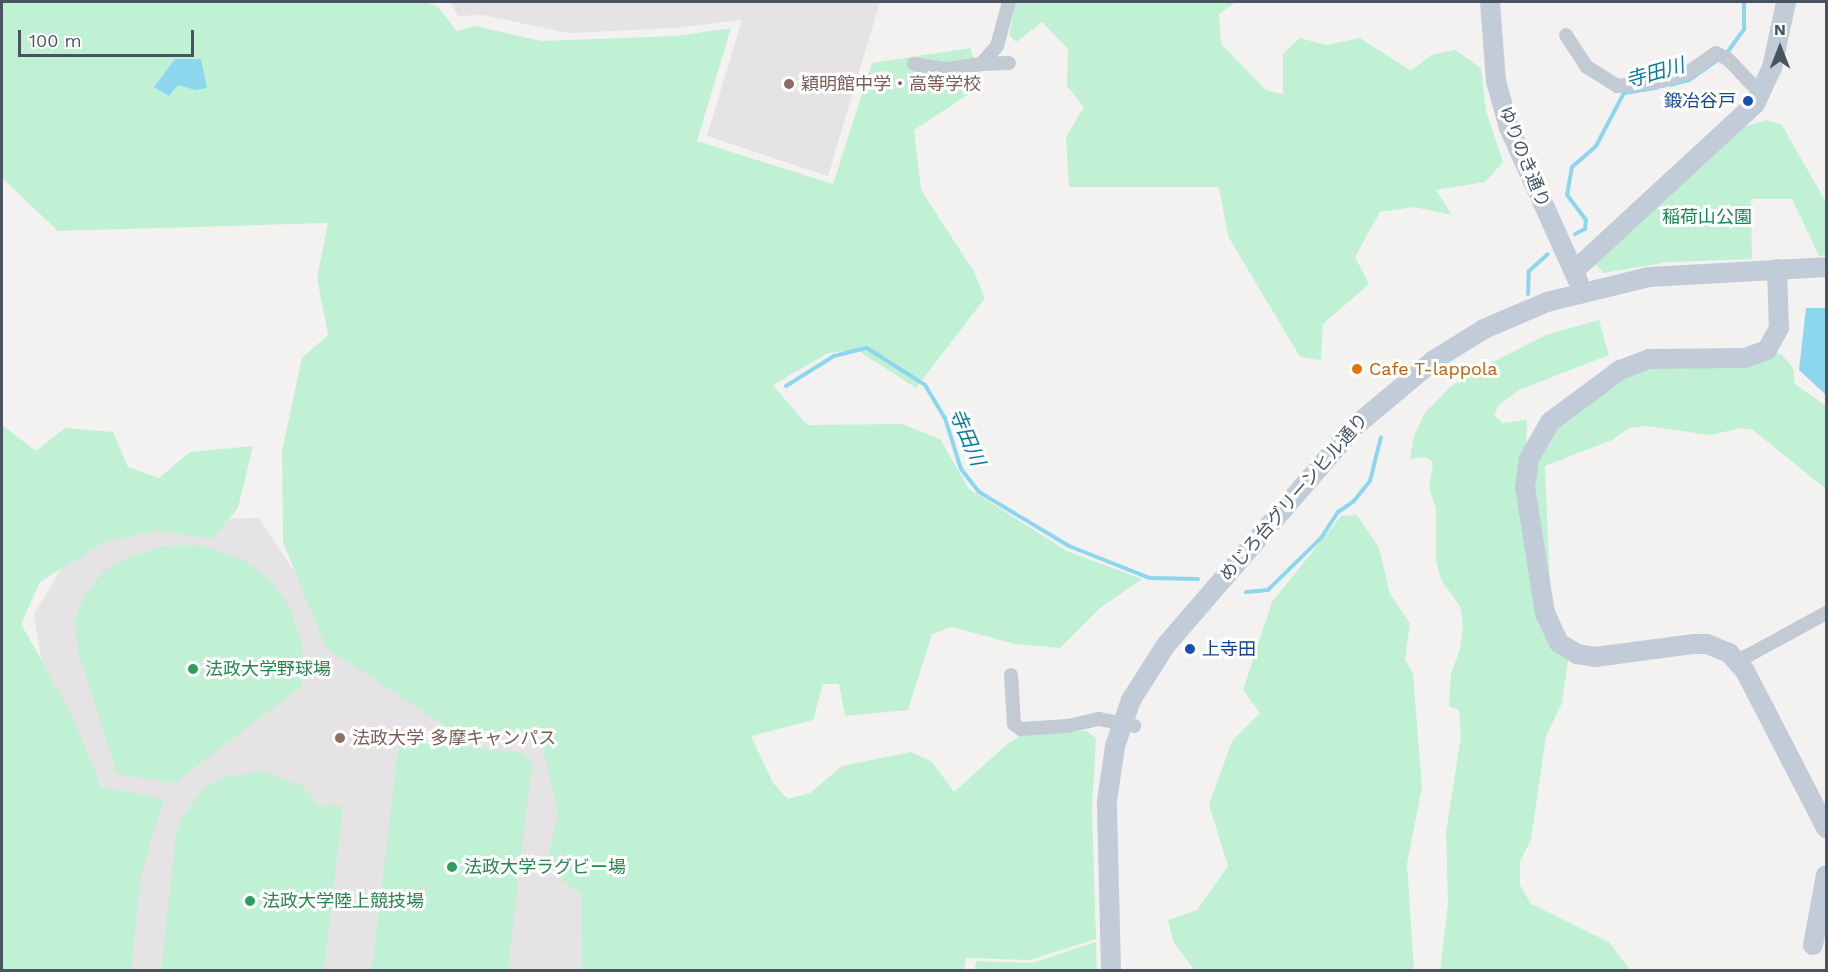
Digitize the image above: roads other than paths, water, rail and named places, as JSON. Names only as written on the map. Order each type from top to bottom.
[{"type":"street","points":[[981,64],[997,46],[1009,2]]},
{"type":"street","name":"ゆりのき通り","points":[[1490,2],[1494,64],[1509,128],[1526,172],[1575,270],[1582,298]]},
{"type":"street","points":[[1575,270],[1743,118],[1761,94],[1772,68],[1786,2]]},
{"type":"street","points":[[1566,35],[1587,67],[1617,86],[1662,81],[1689,72],[1722,56],[1761,94]]},
{"type":"street","points":[[914,64],[947,69],[1009,63]]},
{"type":"street","name":"めじろ台グリーンヒル通り","points":[[1778,275],[1827,267]]},
{"type":"street","name":"めじろ台グリーンヒル通り","points":[[1111,970],[1107,801],[1143,678],[1166,645],[1336,446],[1373,409],[1413,375],[1484,330],[1582,298],[1675,274],[1778,275],[1827,280]]},
{"type":"street","points":[[1778,275],[1779,328],[1767,351],[1745,358],[1649,359],[1620,370],[1550,422],[1534,445],[1526,473],[1545,613],[1559,643],[1577,654],[1595,657],[1707,644],[1738,661],[1827,828]]},
{"type":"street","points":[[1738,661],[1827,614]]},
{"type":"street","points":[[1011,675],[1014,724],[1021,729],[1068,726],[1099,719],[1128,724]]},
{"type":"street","name":"めじろ台グリーンヒル通り","points":[[1124,970],[1119,800],[1128,724]]},
{"type":"street","points":[[1813,945],[1827,875]]},
{"type":"water","points":[[175,59],[201,59],[207,88],[195,90],[178,85],[169,96],[154,87]]},
{"type":"water","points":[[1806,308],[1826,308],[1826,395],[1799,370]]},
{"type":"waterway","name":"寺田川","points":[[1670,85],[1689,80],[1726,54],[1744,29],[1744,2]]},
{"type":"waterway","name":"寺田川","points":[[1575,234],[1585,229],[1586,220],[1567,195],[1572,167],[1596,146],[1624,93],[1657,88]]},
{"type":"waterway","name":"寺田川","points":[[1528,294],[1529,271],[1548,254]]},
{"type":"waterway","name":"寺田川","points":[[786,386],[834,356],[867,348],[925,385],[945,418],[961,469],[979,492],[1069,546],[1150,578],[1198,579]]},
{"type":"waterway","name":"寺田川","points":[[1246,592],[1268,590],[1321,538],[1338,512],[1353,502],[1370,481],[1381,437]]},
{"type":"place","name":"穎明館中学・高等学校","points":[[789,84]]},
{"type":"place","name":"鍛冶谷戸","points":[[1748,101]]},
{"type":"place","name":"Cafe T-lappola","points":[[1357,369]]},
{"type":"place","name":"上寺田","points":[[1190,649]]},
{"type":"place","name":"法政大学野球場","points":[[193,669]]},
{"type":"place","name":"法政大学 多摩キャンパス","points":[[340,738]]},
{"type":"place","name":"法政大学ラグビー場","points":[[452,867]]},
{"type":"place","name":"法政大学陸上競技場","points":[[250,901]]},
{"type":"park label","name":"稲荷山公園","points":[[1707,217]]}]
